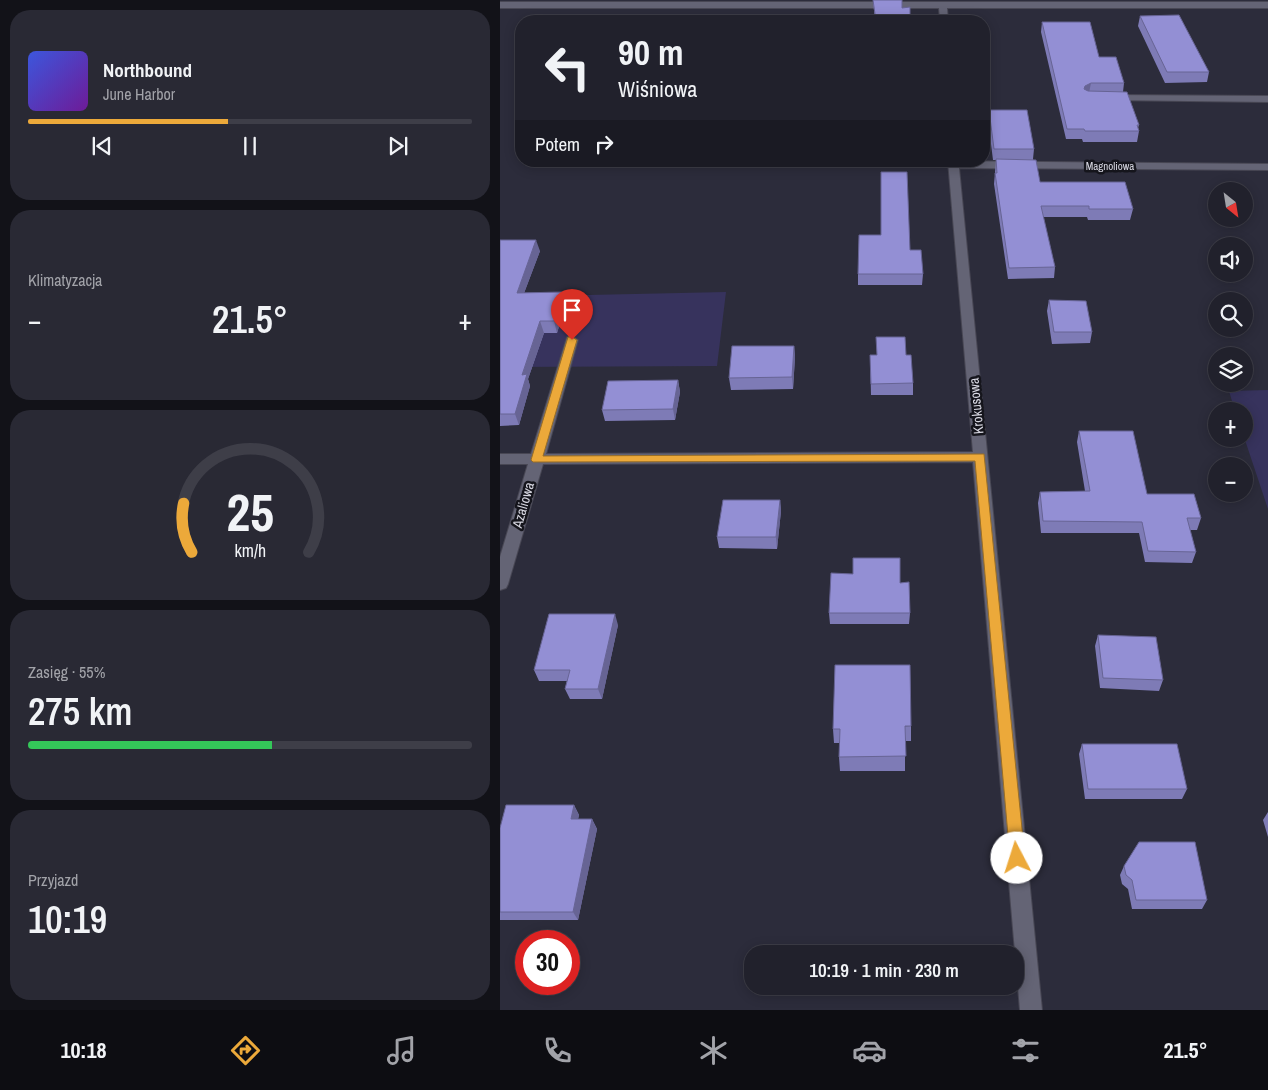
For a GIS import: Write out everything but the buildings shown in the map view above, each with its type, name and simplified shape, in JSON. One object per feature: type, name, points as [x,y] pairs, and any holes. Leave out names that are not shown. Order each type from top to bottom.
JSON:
[{"type":"street","points":[[500,5],[1268,5]]},
{"type":"street","points":[[943,6],[944,15]]},
{"type":"street","points":[[1099,98],[1268,99]]},
{"type":"street","name":"Magnoliowa","points":[[990,163],[1268,166]]},
{"type":"street","name":"Krokusowa","points":[[953,167],[1031,1010]]},
{"type":"street","name":"Azaliowa","points":[[500,584],[572,340]]},
{"type":"street","points":[[500,458],[536,460],[980,457]]},
{"type":"shaded area","points":[[726,292],[717,366],[500,367],[500,297]]},
{"type":"shaded area","points":[[1253,390],[1268,390],[1268,509],[1253,464],[1253,457],[1251,457],[1247,447],[1253,447],[1253,402],[1232,402],[1229,392],[1253,392]]},
{"type":"route","points":[[572,340],[536,460],[980,457],[1017,858]]}]
